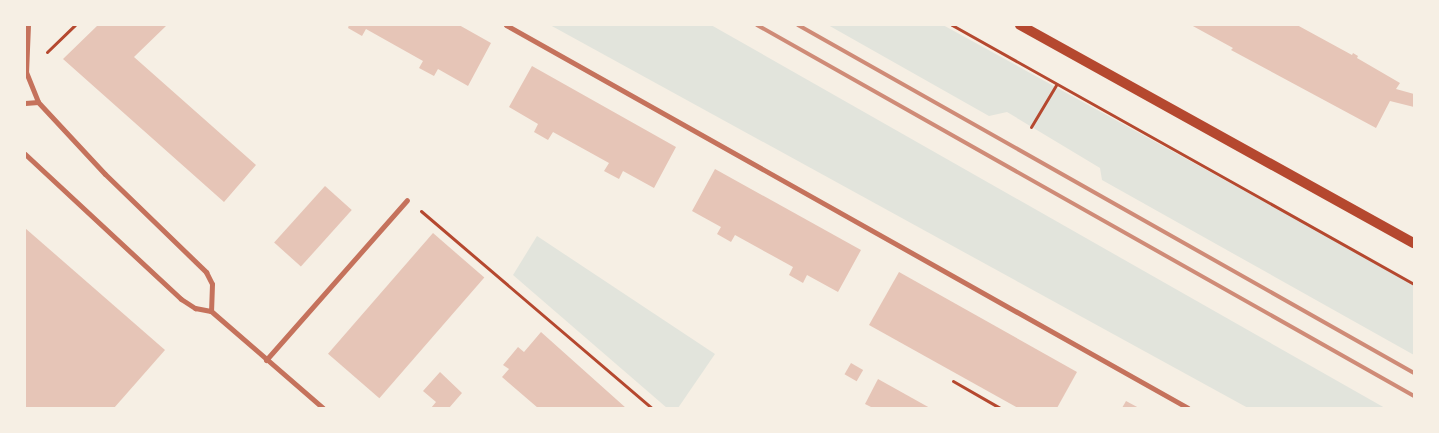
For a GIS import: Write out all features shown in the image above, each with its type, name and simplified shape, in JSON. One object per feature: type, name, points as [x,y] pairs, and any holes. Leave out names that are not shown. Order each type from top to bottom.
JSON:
[{"type":"main road","points":[[1020,25],[1414,243]]},
{"type":"street","points":[[28,25],[26,72],[38,102],[105,174],[206,272],[212,284],[211,311]]},
{"type":"street","points":[[506,25],[1188,408]]},
{"type":"street","points":[[25,103],[38,102]]},
{"type":"street","points":[[25,154],[181,299],[195,308],[211,311],[323,408]]},
{"type":"street","points":[[266,360],[407,200]]},
{"type":"path","points":[[26,72],[75,25]]},
{"type":"path","points":[[952,25],[1414,284]]},
{"type":"path","points":[[1031,127],[1056,85]]},
{"type":"path","points":[[407,200],[652,408]]},
{"type":"path","points":[[953,381],[1000,408]]},
{"type":"shaded area","points":[[550,25],[711,25],[1385,408],[1248,408]]},
{"type":"shaded area","points":[[828,25],[943,25],[1414,284],[1414,355],[1102,180],[1100,168],[1007,112],[989,116]]},
{"type":"shaded area","points":[[537,236],[715,354],[678,408],[667,408],[513,275]]},
{"type":"building","points":[[98,25],[167,25],[134,57],[256,165],[224,202],[63,59]]},
{"type":"building","points":[[349,25],[459,25],[491,43],[468,86],[438,69],[434,76],[419,68],[423,61],[366,29],[362,36],[348,28]]},
{"type":"building","points":[[1191,25],[1297,25],[1352,55],[1353,53],[1358,56],[1357,58],[1400,83],[1396,89],[1414,94],[1414,107],[1390,101],[1376,128],[1231,50],[1233,48]]},
{"type":"building","points":[[532,66],[676,147],[654,188],[623,171],[619,179],[604,171],[609,163],[553,132],[548,140],[534,132],[538,124],[509,107]]},
{"type":"building","points":[[715,169],[861,250],[838,292],[807,275],[803,283],[789,275],[793,267],[735,235],[731,242],[717,234],[721,227],[692,211]]},
{"type":"building","points":[[325,186],[352,210],[301,267],[274,242]]},
{"type":"building","points":[[25,228],[165,350],[114,408],[25,408]]},
{"type":"building","points":[[433,233],[484,278],[379,398],[328,354]]},
{"type":"building","points":[[899,272],[1077,372],[1057,408],[1018,408],[869,325]]},
{"type":"building","points":[[541,332],[626,408],[538,408],[502,377],[509,369],[503,365],[518,347],[524,352]]},
{"type":"building","points":[[851,363],[863,370],[857,381],[844,374]]},
{"type":"building","points":[[440,372],[462,393],[449,408],[431,408],[436,402],[423,391]]},
{"type":"building","points":[[878,379],[930,408],[873,408],[865,404]]},
{"type":"building","points":[[1126,401],[1139,408],[1122,408]]},
{"type":"railway","points":[[757,25],[1414,396]]},
{"type":"railway","points":[[798,25],[1414,373]]}]
